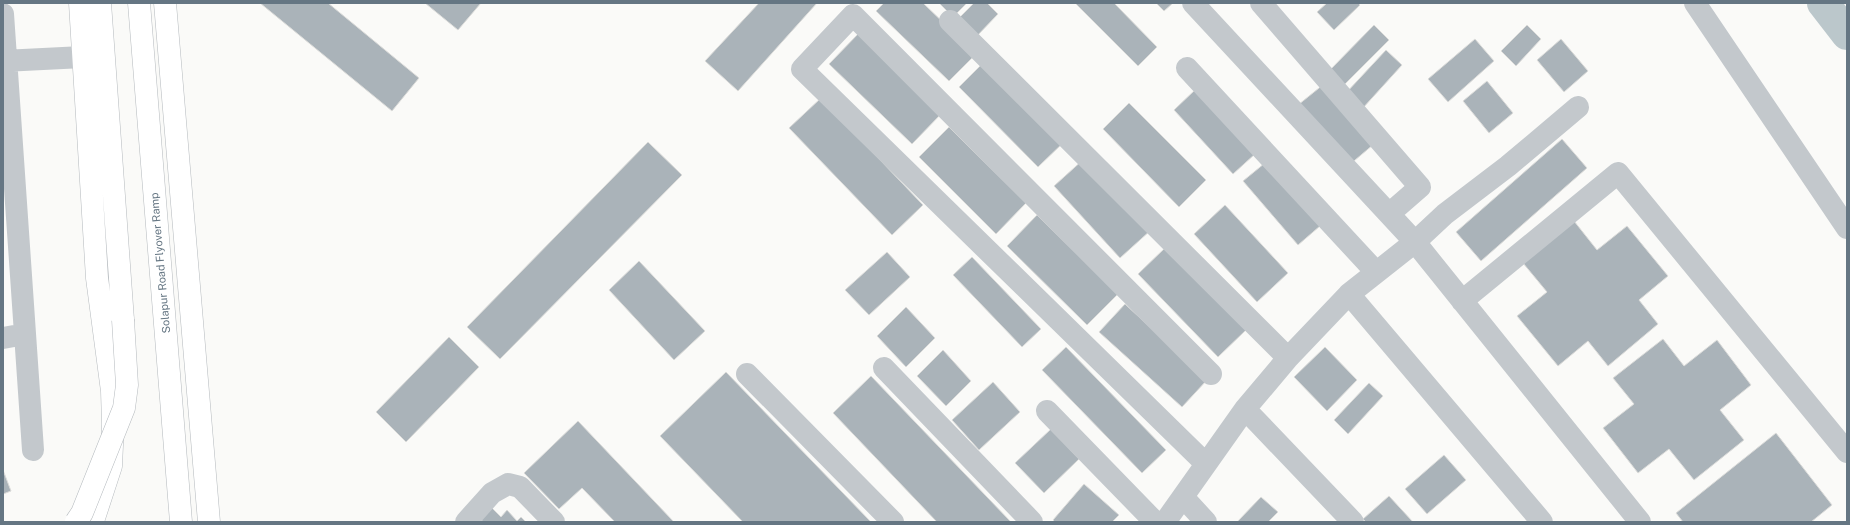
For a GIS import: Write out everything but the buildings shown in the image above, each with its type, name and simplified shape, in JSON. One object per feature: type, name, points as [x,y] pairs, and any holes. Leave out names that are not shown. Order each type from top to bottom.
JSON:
[{"type":"highway","points":[[80,3],[97,278],[108,346],[113,424],[111,466],[94,518],[90,522]]},
{"type":"highway","points":[[76,522],[82,513],[124,408],[127,385],[100,3]]},
{"type":"highway","name":"Solapur Road Flyover Ramp","points":[[139,3],[182,522]]},
{"type":"highway","points":[[165,3],[209,522]]},
{"type":"street","points":[[1193,3],[1415,242],[1640,522]]},
{"type":"street","points":[[1261,3],[1420,187],[1389,214]]},
{"type":"street","points":[[1695,3],[1847,228]]},
{"type":"street","points":[[3,14],[5,61],[33,450]]},
{"type":"street","points":[[1206,464],[802,69],[853,15],[1211,374]]},
{"type":"street","points":[[950,21],[1288,358]]},
{"type":"street","points":[[5,61],[83,57]]},
{"type":"street","points":[[1187,68],[1376,272]]},
{"type":"street","points":[[1165,522],[1245,409],[1288,358],[1349,294],[1415,242],[1445,214],[1508,166],[1578,108]]},
{"type":"street","points":[[1462,301],[1618,173],[1847,452]]},
{"type":"street","points":[[1349,294],[1542,522]]},
{"type":"street","points":[[3,338],[25,334]]},
{"type":"street","points":[[884,368],[1032,522]]},
{"type":"street","points":[[747,374],[893,522]]},
{"type":"street","points":[[1245,409],[1353,522]]},
{"type":"street","points":[[1047,411],[1155,522]]},
{"type":"street","points":[[466,522],[492,493],[508,484],[520,487],[554,522]]},
{"type":"street","points":[[1183,497],[1206,522]]},
{"type":"waterway","points":[[1823,3],[1847,34]]}]
